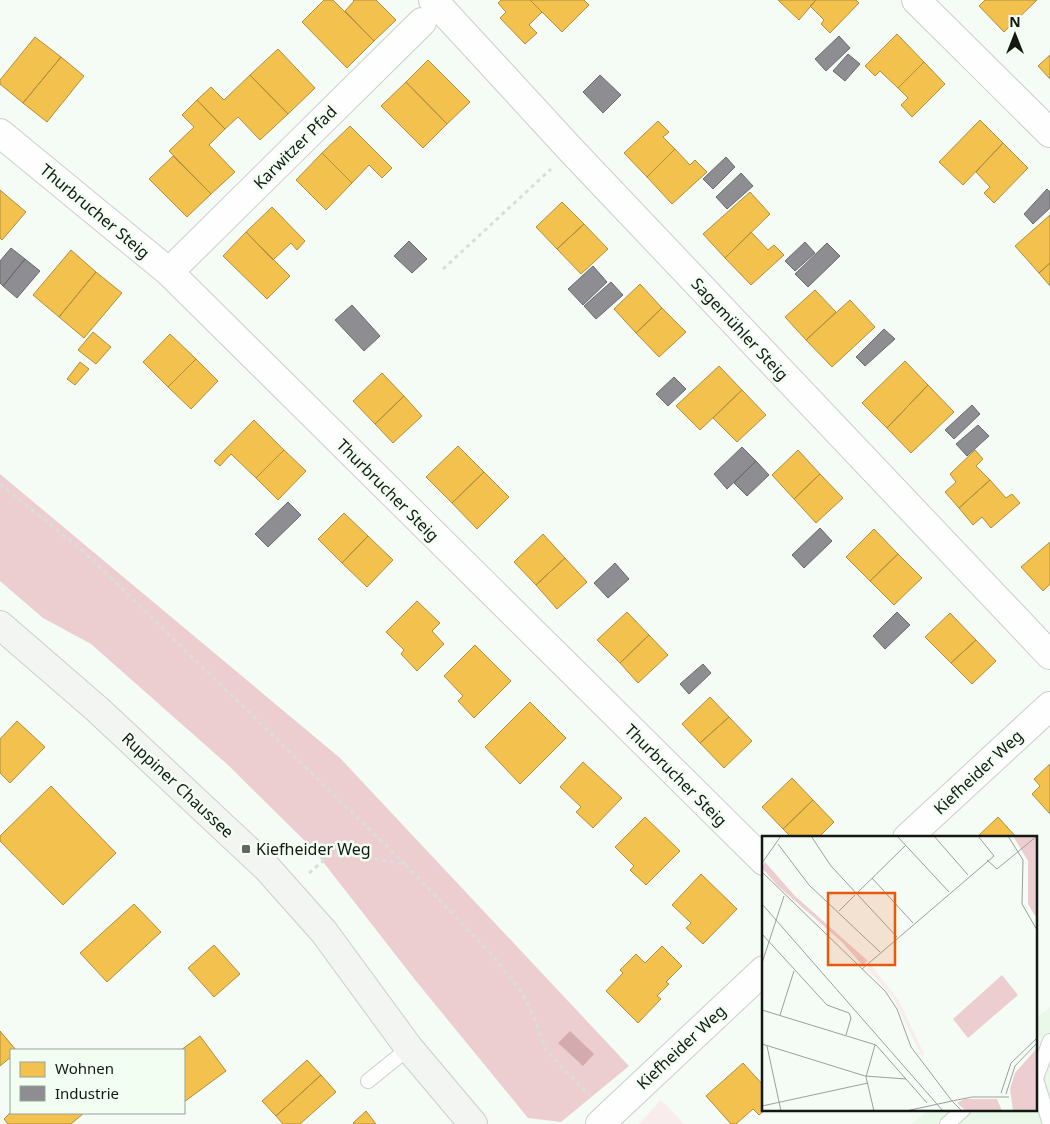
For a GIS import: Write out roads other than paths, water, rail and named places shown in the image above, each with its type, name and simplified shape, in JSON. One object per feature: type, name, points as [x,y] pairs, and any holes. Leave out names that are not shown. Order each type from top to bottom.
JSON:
[{"type":"main road","name":"Ruppiner Chaussee","points":[[0,625],[97,709],[267,868],[324,932],[409,1048],[473,1124]]},
{"type":"street","points":[[916,0],[1050,133]]},
{"type":"street","name":"Sagemühler Steig","points":[[433,7],[572,150],[1050,655]]},
{"type":"street","name":"Karwitzer Pfad","points":[[169,272],[433,7]]},
{"type":"street","name":"Thurbrucher Steig","points":[[0,133],[169,272],[762,859]]},
{"type":"street","name":"Kiefheider Weg","points":[[909,836],[1050,706]]},
{"type":"street","name":"Kiefheider Weg","points":[[605,1119],[762,972]]},
{"type":"lane","points":[[1038,1073],[1050,1041]]},
{"type":"lane","points":[[368,1081],[409,1048]]},
{"type":"lane","points":[[1038,1085],[1050,1124]]},
{"type":"lane","points":[[947,1124],[961,1112]]},
{"type":"place","name":"Kiefheider Weg","points":[[246,849]]}]
